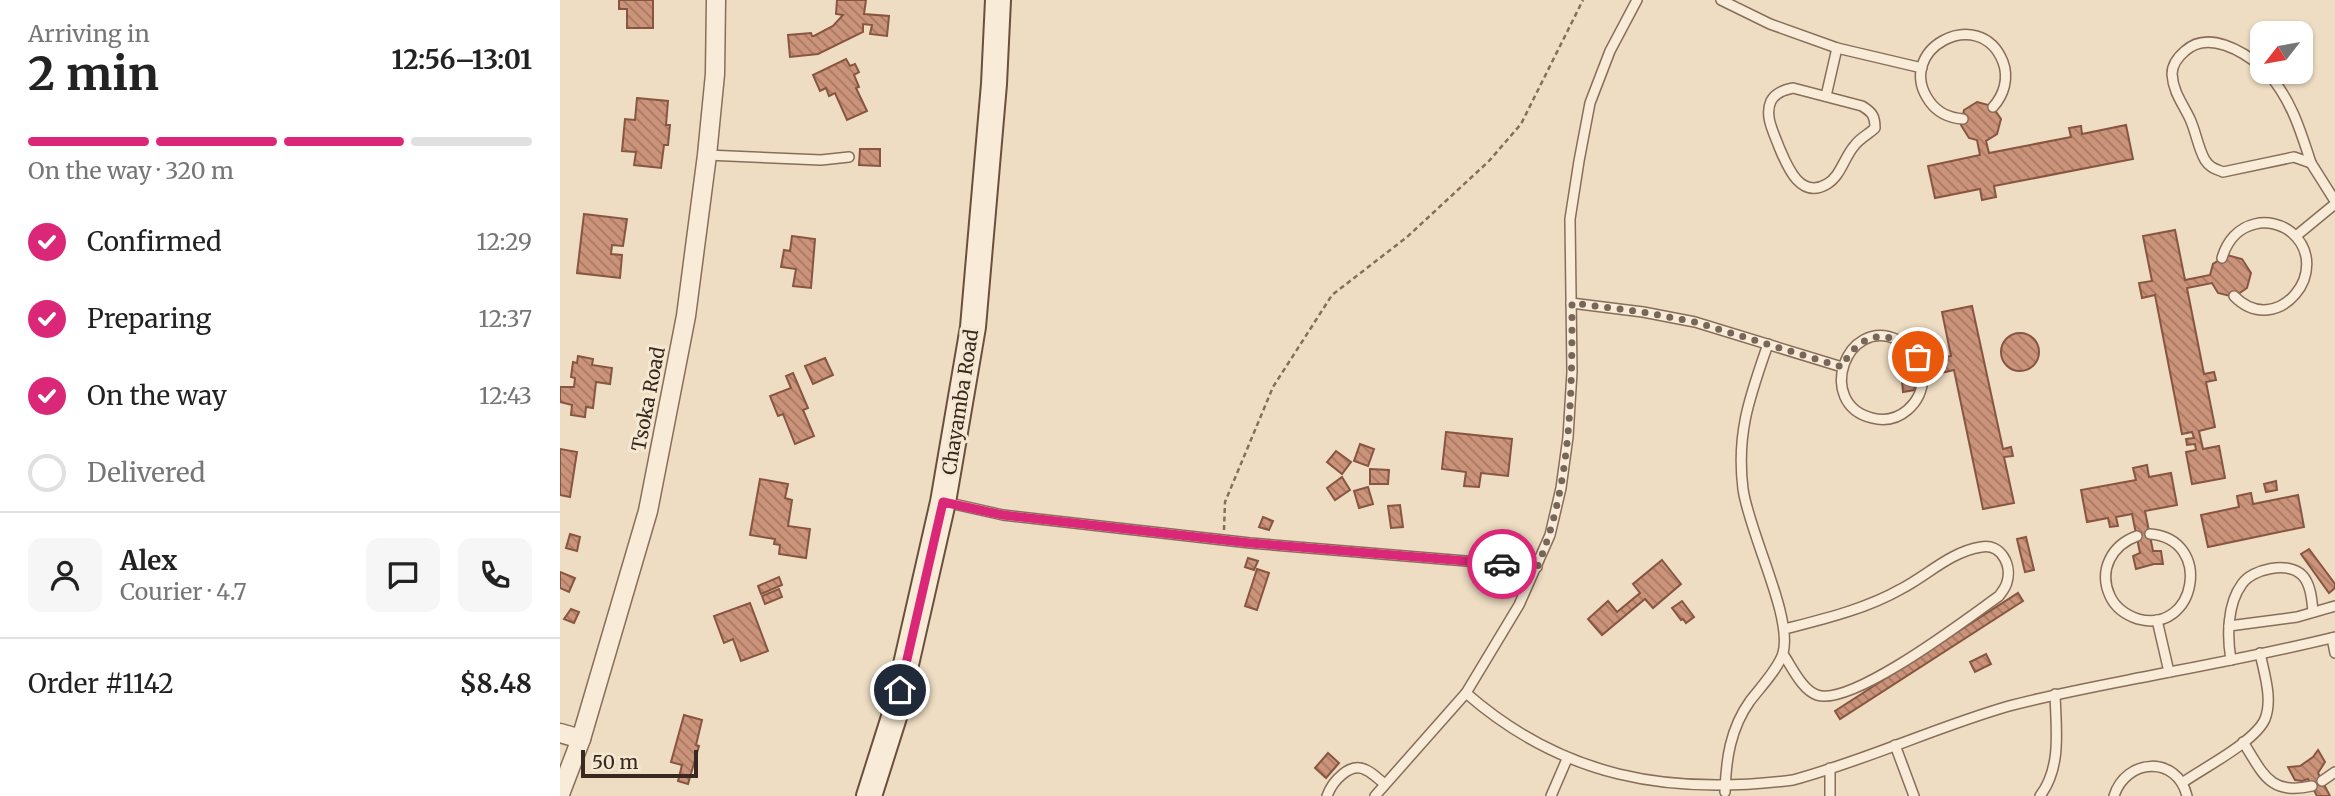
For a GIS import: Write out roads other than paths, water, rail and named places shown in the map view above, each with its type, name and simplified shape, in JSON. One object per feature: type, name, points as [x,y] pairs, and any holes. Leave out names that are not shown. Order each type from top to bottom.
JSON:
[{"type":"main road","name":"Chayamba Road","points":[[869,796],[894,717],[943,502],[973,327],[994,84],[998,0]]},
{"type":"street","name":"Tsoka Road","points":[[560,793],[581,738],[648,510],[685,316],[707,155],[715,74],[716,0]]},
{"type":"street","points":[[560,733],[581,738]]},
{"type":"lane","points":[[1374,796],[1466,693],[1519,605],[1550,536],[1561,488],[1569,424],[1572,303],[1570,219],[1590,103],[1610,51],[1637,0]]},
{"type":"lane","points":[[1721,0],[1770,24],[1837,48],[1922,68]]},
{"type":"lane","points":[[1963,119],[1945,115],[1934,107],[1921,82],[1927,55],[1936,44],[1948,37],[1961,34],[1975,36],[1988,42],[1998,52],[2004,64],[2006,78],[2003,92],[1993,107]]},
{"type":"lane","points":[[2250,57],[2220,44],[2204,42],[2189,47],[2178,57],[2172,72],[2175,92],[2190,119],[2205,160],[2213,169],[2223,172],[2294,157],[2311,163]]},
{"type":"lane","points":[[1826,96],[1837,48]]},
{"type":"lane","points":[[2276,84],[2287,98],[2297,119],[2311,163],[2335,202],[2296,236]]},
{"type":"lane","points":[[1793,88],[1826,96],[1862,106],[1872,112],[1875,128],[1855,145],[1837,174],[1827,184],[1815,188],[1804,186],[1788,170],[1770,125],[1768,112],[1772,100],[1781,91],[1793,88]]},
{"type":"lane","points":[[707,155],[821,160],[849,157]]},
{"type":"lane","points":[[2222,258],[2229,241],[2236,233],[2256,223],[2277,225],[2296,236],[2302,245],[2308,266],[2307,277],[2297,296],[2288,303],[2268,309],[2247,306],[2234,296]]},
{"type":"lane","points":[[1572,303],[1695,322],[1842,367]]},
{"type":"lane","points":[[1920,363],[1908,345],[1893,338],[1877,337],[1861,342],[1849,352],[1842,367],[1841,383],[1846,399],[1857,411],[1872,418],[1888,419],[1903,414],[1915,404],[1923,389],[1923,377]]},
{"type":"lane","points":[[1725,792],[1727,754],[1738,723],[1783,654],[1785,629],[1753,533],[1743,490],[1741,443],[1746,409],[1768,344]]},
{"type":"lane","points":[[943,502],[1003,515],[1224,540],[1537,568]]},
{"type":"lane","points":[[2137,536],[2116,548],[2109,559],[2105,572],[2106,586],[2119,609],[2131,617],[2157,620],[2170,615],[2188,595],[2191,569],[2186,556],[2177,545],[2166,538],[2150,534]]},
{"type":"lane","points":[[1783,654],[1803,684],[1816,695],[1846,693],[1901,663],[1999,596],[2007,584],[2009,571],[2004,555],[1995,548],[1983,546],[1948,559],[1892,593],[1831,618],[1785,629]]},
{"type":"lane","points":[[2231,660],[2229,626],[2236,596],[2250,576],[2262,571],[2292,570],[2302,575],[2311,595],[2314,612]]},
{"type":"lane","points":[[2229,626],[2297,617],[2335,606]]},
{"type":"lane","points":[[2157,620],[2169,672]]},
{"type":"lane","points":[[1466,693],[1514,731],[1595,773],[1627,784],[1684,792],[1725,792],[1769,785],[1830,768],[1963,721],[2055,694],[2333,638],[2335,653]]},
{"type":"lane","points":[[2182,782],[2243,742],[2258,730],[2265,719],[2267,689],[2260,653]]},
{"type":"lane","points":[[2040,796],[2053,773],[2056,756],[2055,694]]},
{"type":"lane","points":[[2243,742],[2265,777],[2275,787],[2292,792],[2312,786]]},
{"type":"lane","points":[[1895,745],[1914,796]]},
{"type":"lane","points":[[1550,796],[1567,760]]},
{"type":"lane","points":[[1327,796],[1344,773],[1354,767],[1364,768],[1385,784]]},
{"type":"lane","points":[[2114,796],[2122,779],[2138,768],[2158,767],[2167,770],[2182,782],[2187,796]]},
{"type":"lane","points":[[1830,768],[1830,796]]},
{"type":"lane","points":[[2322,781],[2335,772]]}]
